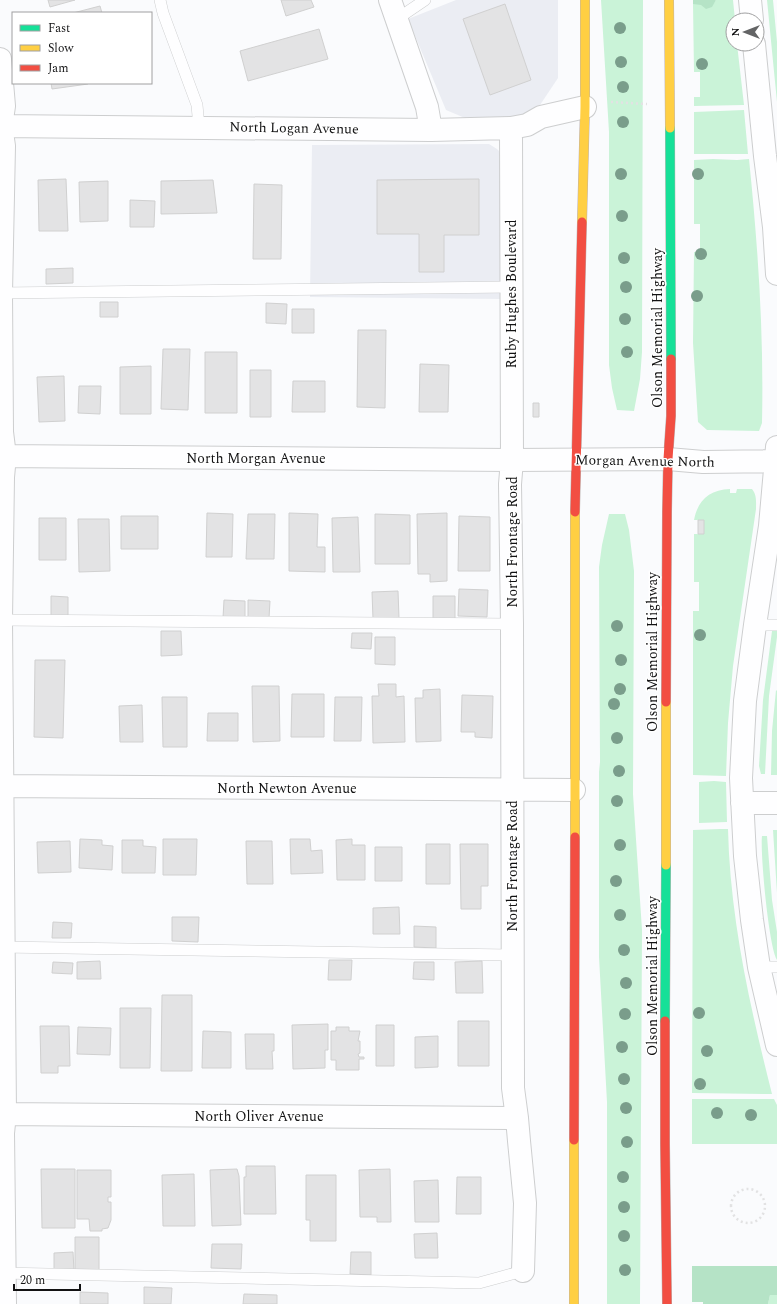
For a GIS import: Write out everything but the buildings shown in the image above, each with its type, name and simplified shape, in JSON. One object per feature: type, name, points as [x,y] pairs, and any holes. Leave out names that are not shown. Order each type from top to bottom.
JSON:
[{"type":"main road","points":[[574,1304],[575,497],[585,107],[585,0]]},
{"type":"main road","name":"Olson Memorial Highway","points":[[667,1304],[665,1144],[668,459],[671,416],[669,0]]},
{"type":"street","points":[[750,0],[751,12]]},
{"type":"street","points":[[393,10],[428,107],[431,130]]},
{"type":"street","points":[[755,52],[769,128],[777,274]]},
{"type":"street","points":[[0,59],[4,106],[1,126],[4,146],[0,293],[3,478],[1,786],[3,1273],[5,1304]]},
{"type":"street","name":"North Logan Avenue","points":[[1,126],[431,130],[511,128],[527,125],[541,117],[585,107]]},
{"type":"street","name":"Ruby Hughes Boulevard","points":[[511,128],[512,460]]},
{"type":"street","name":"North Morgan Avenue","points":[[2,456],[512,460]]},
{"type":"street","points":[[777,456],[770,526],[745,701],[741,778],[746,870],[752,920],[768,967],[777,1045]]},
{"type":"street","name":"Morgan Avenue North","points":[[512,460],[668,459],[703,462],[777,456]]},
{"type":"street","name":"North Frontage Road","points":[[512,460],[510,484],[512,624],[513,1088],[518,1118],[525,1202],[523,1270]]},
{"type":"street","name":"North Newton Avenue","points":[[1,786],[574,790]]},
{"type":"street","points":[[742,803],[777,803]]},
{"type":"street","name":"North Oliver Avenue","points":[[3,1114],[518,1118]]},
{"type":"lane","points":[[160,0],[163,13],[197,105],[199,127]]},
{"type":"lane","points":[[393,10],[425,0]]},
{"type":"lane","points":[[0,293],[512,287]]},
{"type":"lane","points":[[1,620],[512,624]]},
{"type":"lane","points":[[755,625],[777,625]]},
{"type":"lane","points":[[2,947],[512,955]]},
{"type":"lane","points":[[3,1273],[479,1282],[523,1270]]},
{"type":"path","points":[[611,102],[647,104]]},
{"type":"path","points":[[750,1190],[755,1191],[763,1199],[765,1204],[762,1215],[754,1222],[744,1223],[732,1212],[732,1201],[739,1192],[750,1190]]},
{"type":"shaded area","points":[[456,0],[558,0],[558,78],[538,108],[524,114],[505,118],[465,118],[446,110],[408,19]]},
{"type":"shaded area","points":[[489,144],[501,153],[501,299],[310,297],[312,145]]},
{"type":"green space","points":[[601,0],[643,0],[642,352],[640,379],[634,411],[617,410],[609,365],[609,132]]},
{"type":"green space","points":[[693,0],[716,0],[712,7],[706,9],[701,5],[693,4]]},
{"type":"green space","points":[[716,0],[733,0],[734,12],[725,12],[725,52],[738,52],[744,105],[694,106],[694,97],[700,97],[700,72],[694,72],[693,4],[713,4]]},
{"type":"green space","points":[[767,0],[773,0],[777,42],[777,102]]},
{"type":"green space","points":[[744,110],[748,154],[694,154],[694,112]]},
{"type":"green space","points":[[749,159],[758,258],[761,324],[762,423],[759,431],[707,430],[698,422],[693,343],[694,252],[700,252],[700,224],[694,224],[694,160]]},
{"type":"green space","points":[[730,489],[730,493],[736,493],[737,489],[752,489],[755,496],[756,509],[733,666],[728,723],[726,776],[693,775],[693,611],[699,611],[699,582],[694,582],[694,534],[704,534],[704,520],[694,520],[698,507],[706,497],[716,491]]},
{"type":"green space","points":[[609,514],[625,514],[629,530],[634,571],[633,794],[642,930],[640,1304],[607,1304],[607,1102],[599,957],[599,567]]},
{"type":"green space","points":[[772,631],[777,631],[777,637],[769,696],[765,774],[761,774],[759,766],[763,700]]},
{"type":"green space","points":[[776,690],[777,775],[771,775],[772,731]]},
{"type":"green space","points":[[699,782],[726,782],[727,822],[699,823]]},
{"type":"green space","points":[[728,829],[733,896],[742,962],[772,1094],[692,1093],[693,830]]},
{"type":"green space","points":[[773,830],[777,830],[777,893]]},
{"type":"green space","points":[[762,836],[767,836],[772,900],[777,932],[777,960],[768,920],[762,861]]},
{"type":"green space","points":[[692,1099],[774,1099],[777,1105],[777,1144],[692,1144]]},
{"type":"green space","points":[[692,1266],[777,1266],[777,1295],[770,1295],[768,1304],[703,1304],[703,1302],[692,1302]]},
{"type":"green space","points":[[770,1295],[777,1295],[777,1304],[768,1304]]},
{"type":"traffic: fast","points":[[670,128],[671,359]]},
{"type":"traffic: fast","points":[[665,1021],[666,865]]},
{"type":"traffic: slow","points":[[582,222],[585,107],[585,0]]},
{"type":"traffic: slow","points":[[669,0],[670,128]]},
{"type":"traffic: slow","points":[[575,512],[575,837]]},
{"type":"traffic: slow","points":[[666,702],[666,865]]},
{"type":"traffic: slow","points":[[574,1140],[574,1304]]},
{"type":"traffic: jam","points":[[575,512],[582,222]]},
{"type":"traffic: jam","points":[[666,702],[667,512],[668,459],[671,416],[671,359]]},
{"type":"traffic: jam","points":[[574,1140],[575,837]]},
{"type":"traffic: jam","points":[[665,1021],[667,1304]]}]
